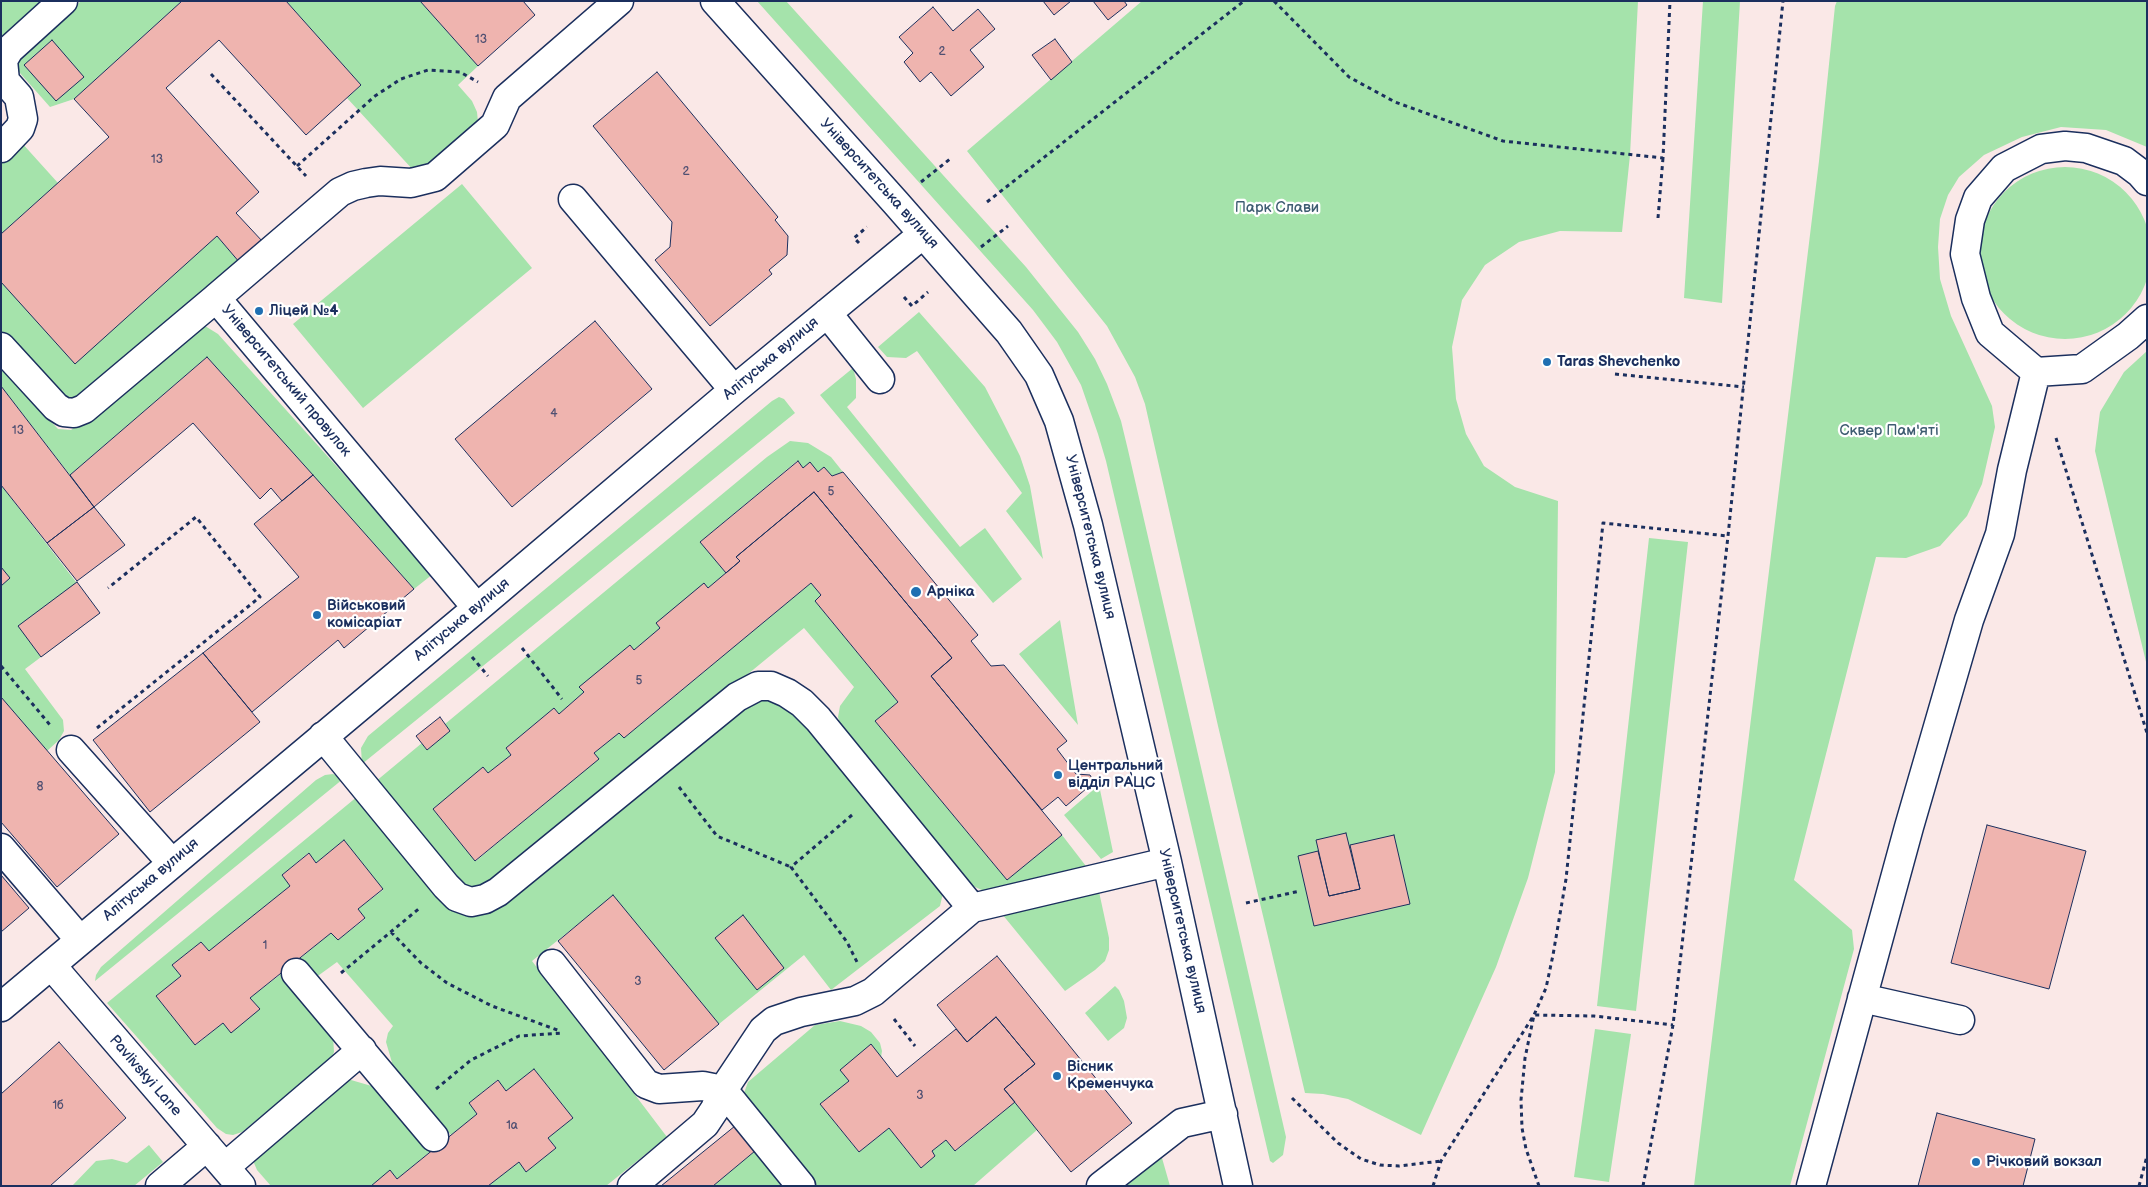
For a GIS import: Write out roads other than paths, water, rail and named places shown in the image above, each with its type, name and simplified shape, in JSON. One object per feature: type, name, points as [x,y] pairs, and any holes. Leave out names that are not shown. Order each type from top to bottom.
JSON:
[{"type":"street","points":[[1,148],[20,128],[23,119],[19,97],[5,81],[3,60],[9,50],[63,1]]},
{"type":"street","name":"Університетський провулок","points":[[477,608],[216,298],[330,199],[353,186],[380,181],[411,183],[434,177],[495,125],[507,98],[619,1]]},
{"type":"street","name":"Університетська вулиця","points":[[715,1],[1009,332],[1039,375],[1059,421],[1088,525],[1167,862],[1238,1186]]},
{"type":"street","points":[[2147,181],[2140,173],[2124,162],[2086,148],[2064,146],[2041,149],[2020,158],[2004,168],[1978,198],[1970,220],[1965,254],[1976,298],[1990,333],[2036,372],[2082,369],[2128,336],[2147,319]]},
{"type":"street","points":[[573,199],[734,390]]},
{"type":"street","name":"Алітуська вулиця","points":[[1,1007],[734,390],[923,234]]},
{"type":"street","points":[[1,348],[56,407],[64,412],[74,413],[84,409],[216,298]]},
{"type":"street","points":[[827,313],[880,379]]},
{"type":"street","points":[[1812,1186],[1862,998],[1969,620],[2000,534],[2012,470],[2036,372]]},
{"type":"street","points":[[323,736],[446,886],[457,897],[471,902],[498,892],[737,697],[758,686],[771,686],[787,693],[802,703],[818,720],[972,908]]},
{"type":"street","points":[[71,750],[172,863]]},
{"type":"street","points":[[1,848],[80,940]]},
{"type":"street","points":[[632,1186],[705,1124],[715,1109],[723,1090],[763,1030],[774,1021],[801,1012],[855,1001],[873,992],[972,908],[1167,862]]},
{"type":"street","points":[[552,964],[646,1084],[659,1089],[703,1086],[723,1090],[801,1186]]},
{"type":"street","name":"Pavlivskyi Lane","points":[[50,965],[233,1176]]},
{"type":"street","points":[[296,973],[434,1137]]},
{"type":"street","points":[[1862,998],[1960,1020]]},
{"type":"street","points":[[233,1176],[362,1050]]},
{"type":"street","points":[[1101,1186],[1182,1123],[1223,1114]]},
{"type":"street","points":[[160,1186],[207,1146]]},
{"type":"place","name":"Ліцей №4","points":[[259,311]]},
{"type":"place","name":"Taras Shevchenko","points":[[1547,362]]},
{"type":"place","name":"Арніка","points":[[916,592]]},
{"type":"place","name":"Військовий комісаріат","points":[[317,615]]},
{"type":"place","name":"Центральний відділ РАЦС","points":[[1058,775]]},
{"type":"place","name":"Вісник Кременчука","points":[[1057,1076]]},
{"type":"place","name":"Річковий вокзал","points":[[1976,1162]]},
{"type":"park label","name":"Парк Слави","points":[[1277,208]]},
{"type":"park label","name":"Сквер Пам'яті","points":[[1889,431]]}]
